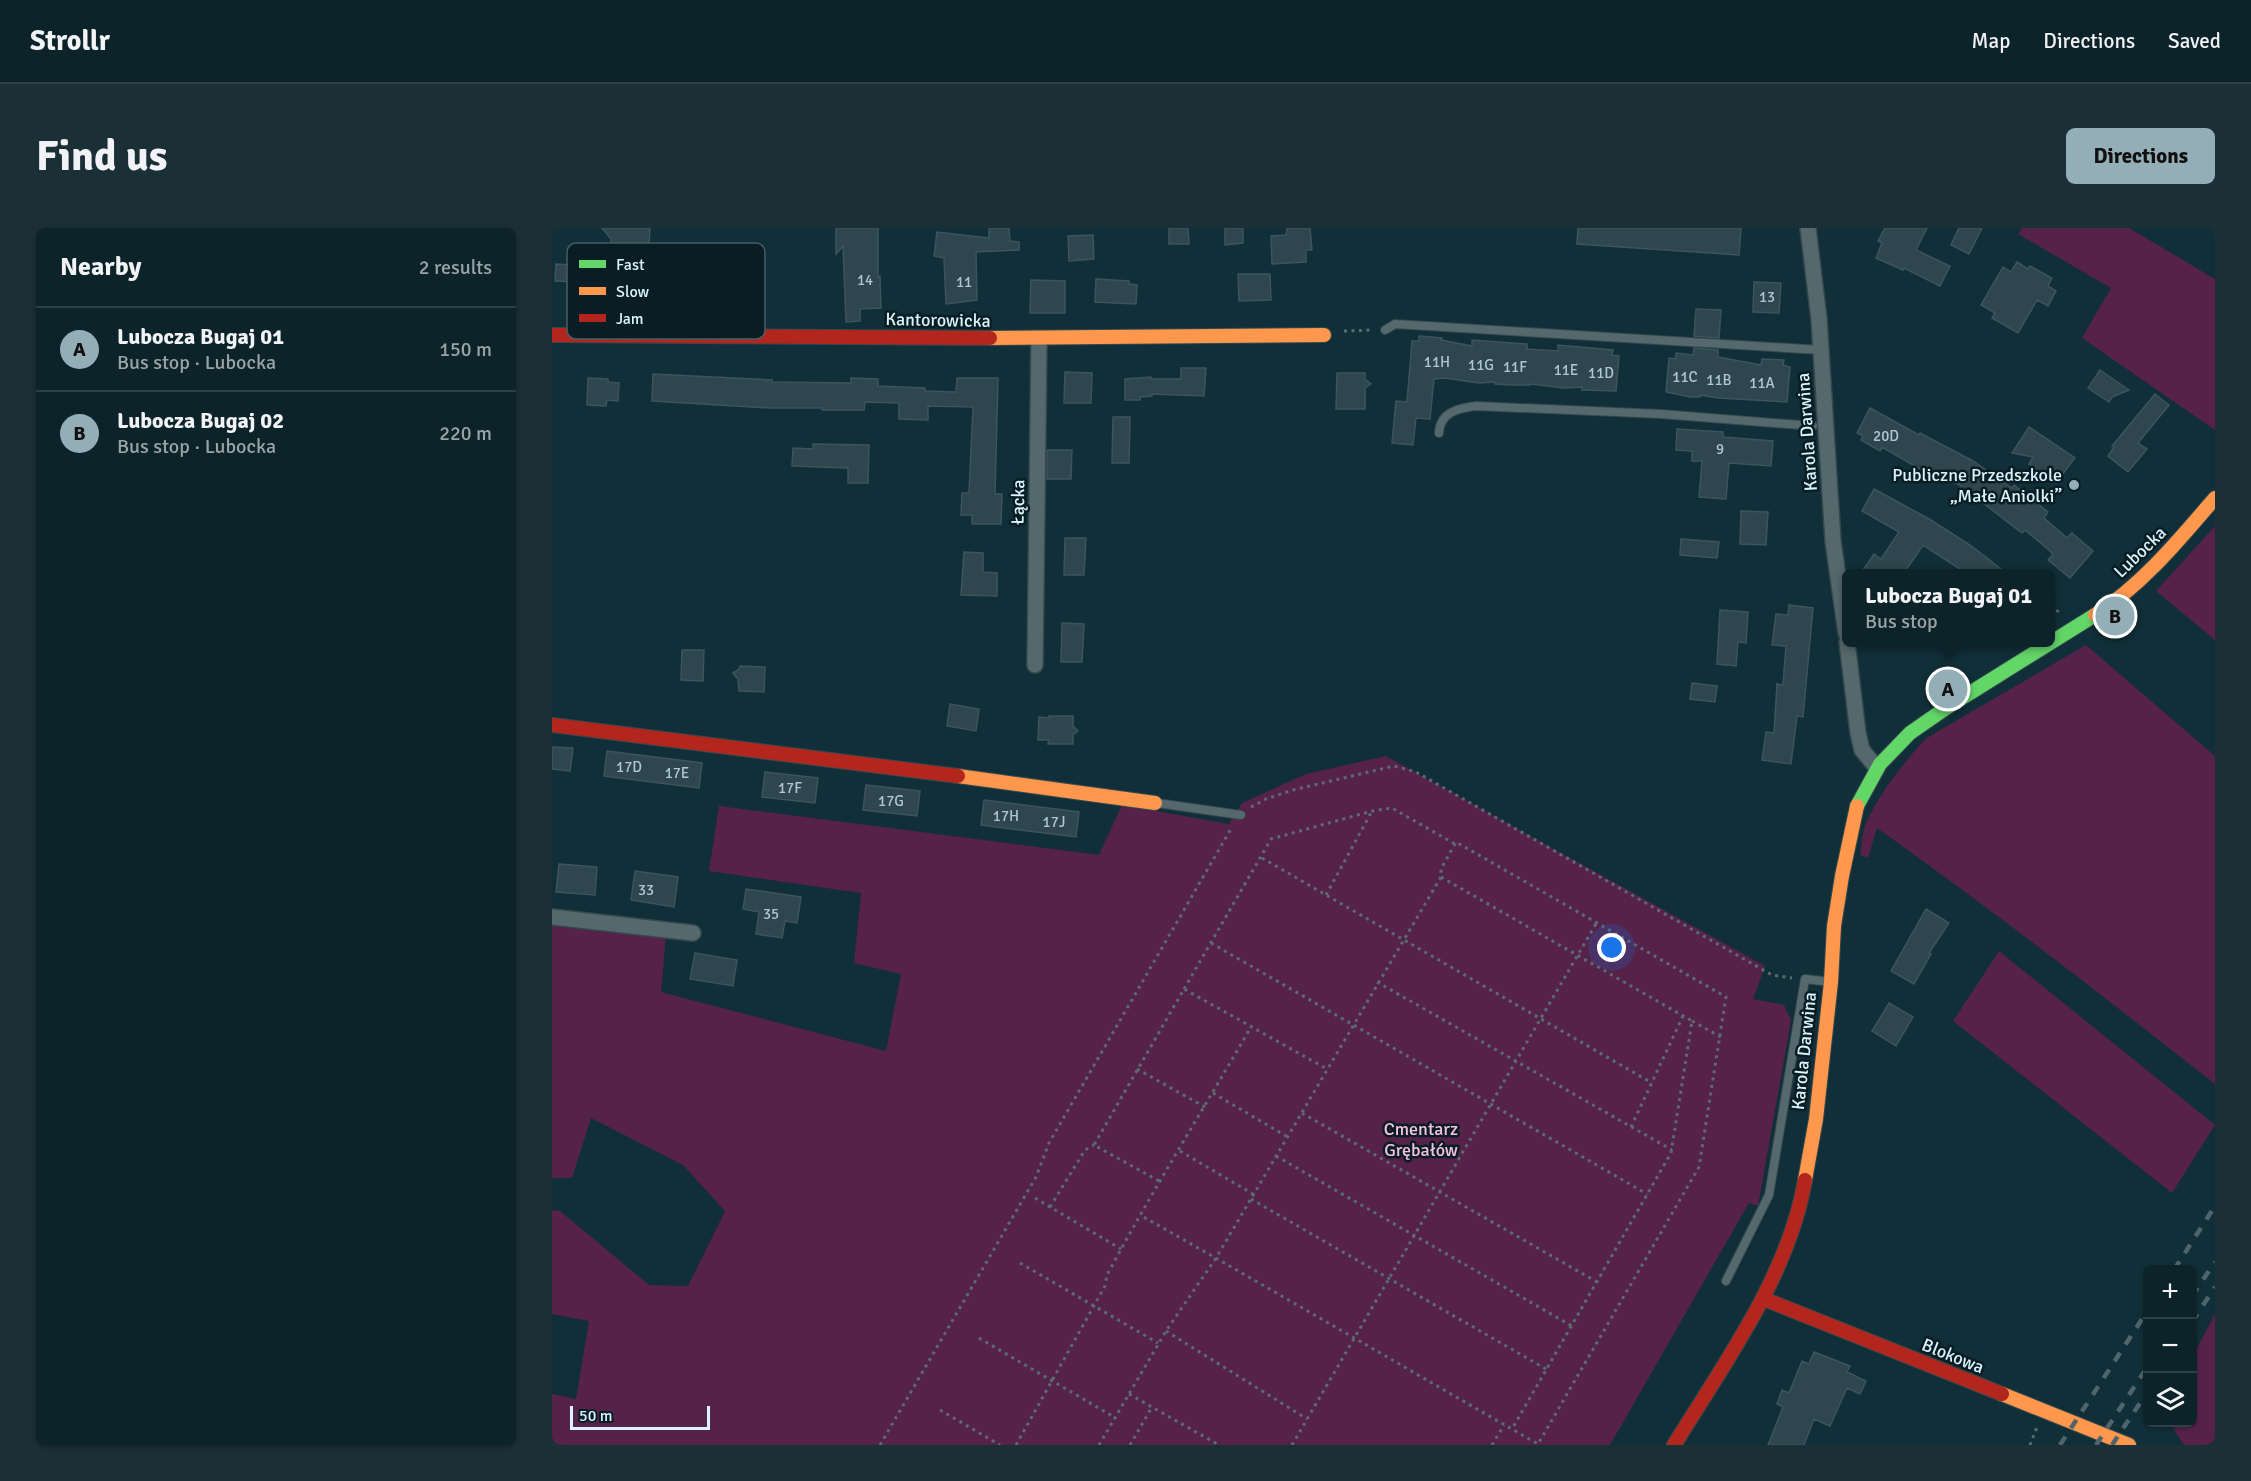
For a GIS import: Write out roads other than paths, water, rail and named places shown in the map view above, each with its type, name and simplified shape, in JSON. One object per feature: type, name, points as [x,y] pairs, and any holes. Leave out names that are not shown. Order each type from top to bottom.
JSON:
[{"type":"street","name":"Karola Darwina","points":[[1808,228],[1821,350],[1833,540],[1842,604]]},
{"type":"street","name":"Kantorowicka","points":[[552,335],[567,335]]},
{"type":"street","name":"Kantorowicka","points":[[765,336],[1039,339],[1324,335]]},
{"type":"street","name":"Łącka","points":[[1035,665],[1039,339]]},
{"type":"street","name":"Lubocka","points":[[2055,640],[2106,608],[2143,576],[2175,545],[2215,498]]},
{"type":"street","points":[[1848,647],[1862,750],[1877,768]]},
{"type":"street","name":"Lubocka","points":[[1877,768],[1893,748],[1946,708],[2044,647]]},
{"type":"street","points":[[552,725],[1155,802]]},
{"type":"street","name":"Karola Darwina","points":[[1674,1445],[1764,1299],[1801,1205],[1816,1119],[1831,982],[1834,926],[1848,842],[1856,809],[1877,768]]},
{"type":"street","points":[[552,917],[693,933]]},
{"type":"street","name":"Blokowa","points":[[1764,1299],[2129,1445]]},
{"type":"lane","points":[[1382,329],[1395,324],[1821,350]]},
{"type":"lane","points":[[1438,433],[1438,429],[1448,414],[1458,408],[1476,406],[1673,414],[1813,426]]},
{"type":"lane","points":[[1155,802],[1241,815]]},
{"type":"lane","points":[[1726,1281],[1769,1195],[1805,979],[1831,982]]},
{"type":"railway","points":[[2177,1265],[2215,1206]]},
{"type":"railway","points":[[2197,1289],[2215,1262]]},
{"type":"railway","points":[[2194,1319],[2215,1287]]},
{"type":"railway","points":[[2060,1445],[2143,1318]]},
{"type":"railway","points":[[2096,1445],[2143,1373]]},
{"type":"railway","points":[[2112,1445],[2143,1398]]},
{"type":"place","name":"Publiczne Przedszkole „Małe Aniolki”","points":[[2074,485]]},
{"type":"place","name":"Lubocza Bugaj 02","points":[[2115,616]]},
{"type":"place","name":"Lubocza Bugaj 01","points":[[1948,689]]},
{"type":"park label","name":"Cmentarz Grębałów","points":[[1421,1139]]}]
